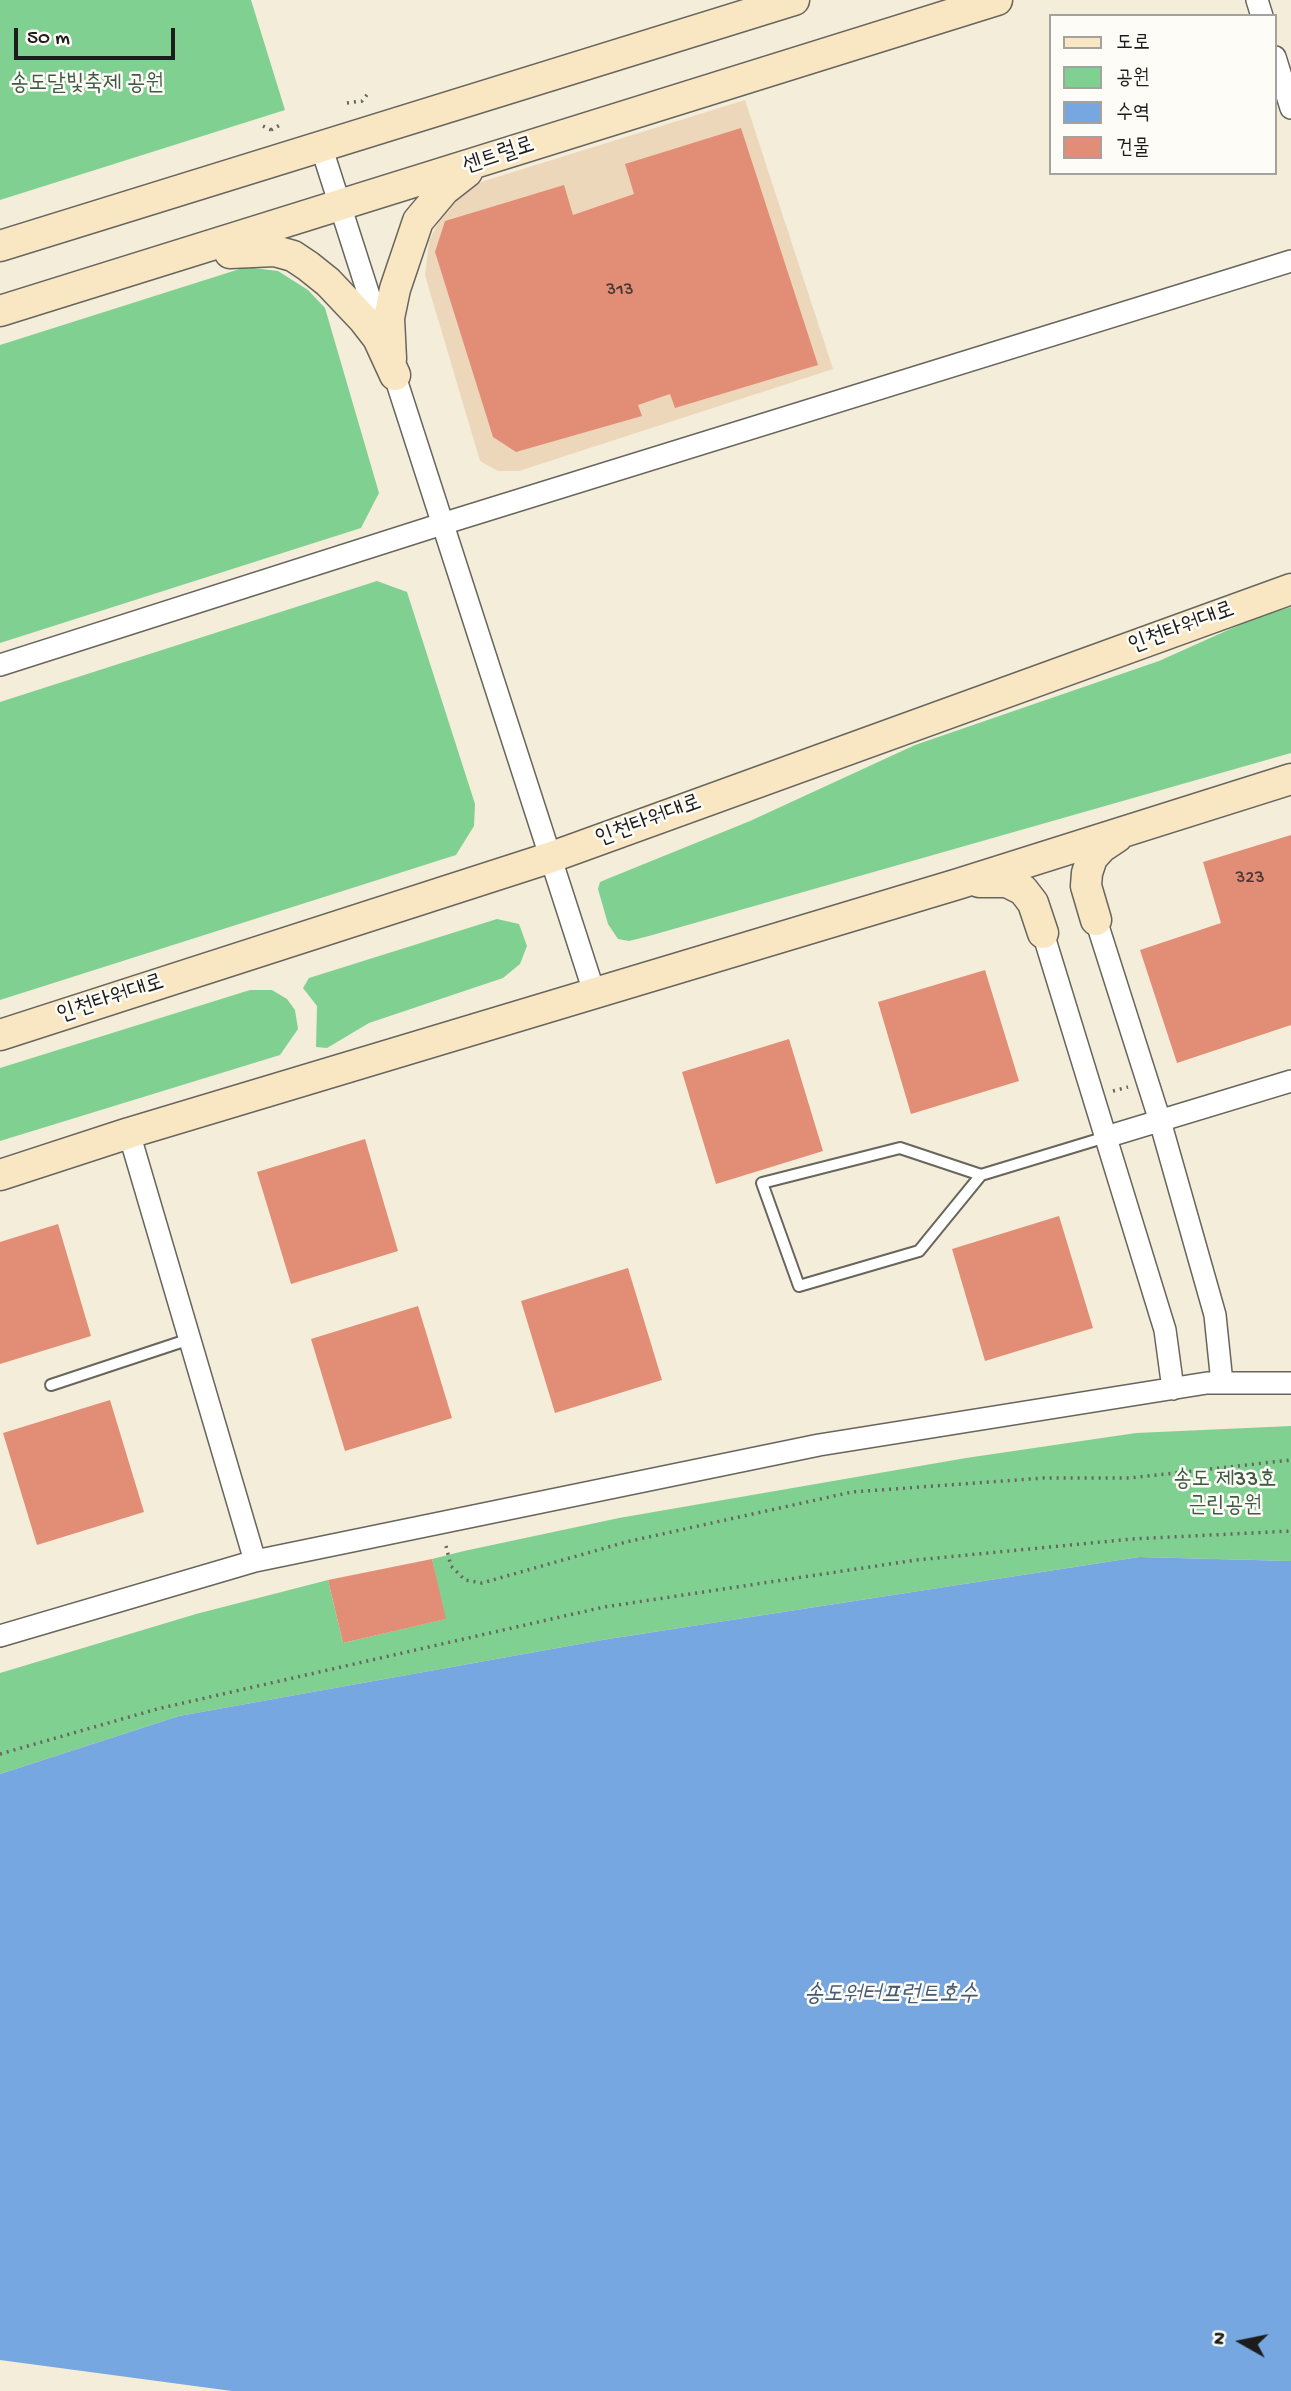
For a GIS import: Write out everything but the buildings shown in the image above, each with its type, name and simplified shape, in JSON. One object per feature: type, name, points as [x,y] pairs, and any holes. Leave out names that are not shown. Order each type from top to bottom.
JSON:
[{"type":"main road","points":[[0,246],[794,0]]},
{"type":"main road","name":"센트럴로","points":[[0,311],[341,207],[996,0]]},
{"type":"main road","points":[[393,369],[389,318],[418,221],[444,190],[464,174],[490,160]]},
{"type":"main road","points":[[158,263],[261,249],[293,256],[328,282],[364,320],[378,338],[393,369]]},
{"type":"main road","name":"인천타워대로","points":[[0,1035],[549,859],[1291,589]]},
{"type":"main road","points":[[0,1175],[129,1133],[958,884],[1291,779]]},
{"type":"main road","points":[[1096,920],[1086,886],[1091,858],[1102,847],[1128,830]]},
{"type":"main road","points":[[958,884],[992,880],[1007,882],[1023,890],[1033,903],[1043,933]]},
{"type":"street","points":[[1277,63],[1291,108]]},
{"type":"street","points":[[321,146],[595,995]]},
{"type":"street","points":[[0,665],[442,524],[1291,261]]},
{"type":"street","points":[[1096,920],[1160,1121],[1215,1315],[1222,1383]]},
{"type":"street","points":[[1043,933],[1165,1330],[1173,1389]]},
{"type":"street","points":[[1106,1138],[1291,1081]]},
{"type":"street","points":[[129,1133],[255,1560]]},
{"type":"street","points":[[0,1636],[255,1560],[819,1444],[1173,1389],[1222,1383],[1291,1383]]},
{"type":"lane","points":[[981,1175],[900,1148],[762,1183],[799,1286],[919,1251],[981,1175],[1106,1138]]},
{"type":"lane","points":[[51,1385],[190,1339]]},
{"type":"path","points":[[347,103],[362,101],[370,91]]},
{"type":"path","points":[[271,130],[280,125]]},
{"type":"path","points":[[263,126],[271,130]]},
{"type":"path","points":[[271,130],[271,140]]},
{"type":"path","points":[[1104,1094],[1128,1087]]},
{"type":"path","points":[[446,1546],[451,1566],[465,1580],[482,1583],[626,1542],[852,1492],[1044,1478],[1130,1478],[1291,1460]]},
{"type":"path","points":[[0,1754],[157,1709],[604,1607],[916,1560],[1132,1539],[1291,1531]]},
{"type":"shaded area","points":[[745,100],[833,369],[519,471],[498,471],[480,461],[425,275],[429,241],[444,211],[481,182]]},
{"type":"green space","name":"송도달빛축제 공원","points":[[0,0],[251,0],[285,110],[0,200]]},
{"type":"green space","points":[[246,267],[278,271],[308,290],[325,308],[379,493],[361,528],[0,643],[0,345]]},
{"type":"green space","points":[[377,581],[407,592],[475,804],[474,826],[456,855],[0,1000],[0,702]]},
{"type":"green space","points":[[1291,607],[1291,753],[649,936],[629,941],[618,939],[608,924],[598,889],[600,882],[750,821],[915,745],[1159,661],[1257,617]]},
{"type":"green space","points":[[497,919],[519,924],[527,946],[520,964],[503,978],[369,1023],[327,1048],[316,1047],[317,1006],[303,988],[309,978]]},
{"type":"green space","points":[[250,990],[272,990],[287,999],[295,1010],[298,1029],[280,1055],[0,1141],[0,1068]]},
{"type":"green space","name":"송도 제33호 근린공원","points":[[1291,1426],[1291,1561],[1139,1557],[602,1640],[179,1716],[0,1774],[0,1673],[196,1614],[328,1580],[343,1643],[445,1619],[432,1559],[464,1551],[619,1518],[966,1458],[1136,1433]]},
{"type":"water","name":"송도워터프런트호수","points":[[1139,1557],[1291,1561],[1291,2391],[232,2391],[0,2360],[0,1774],[179,1716],[602,1640]]}]
